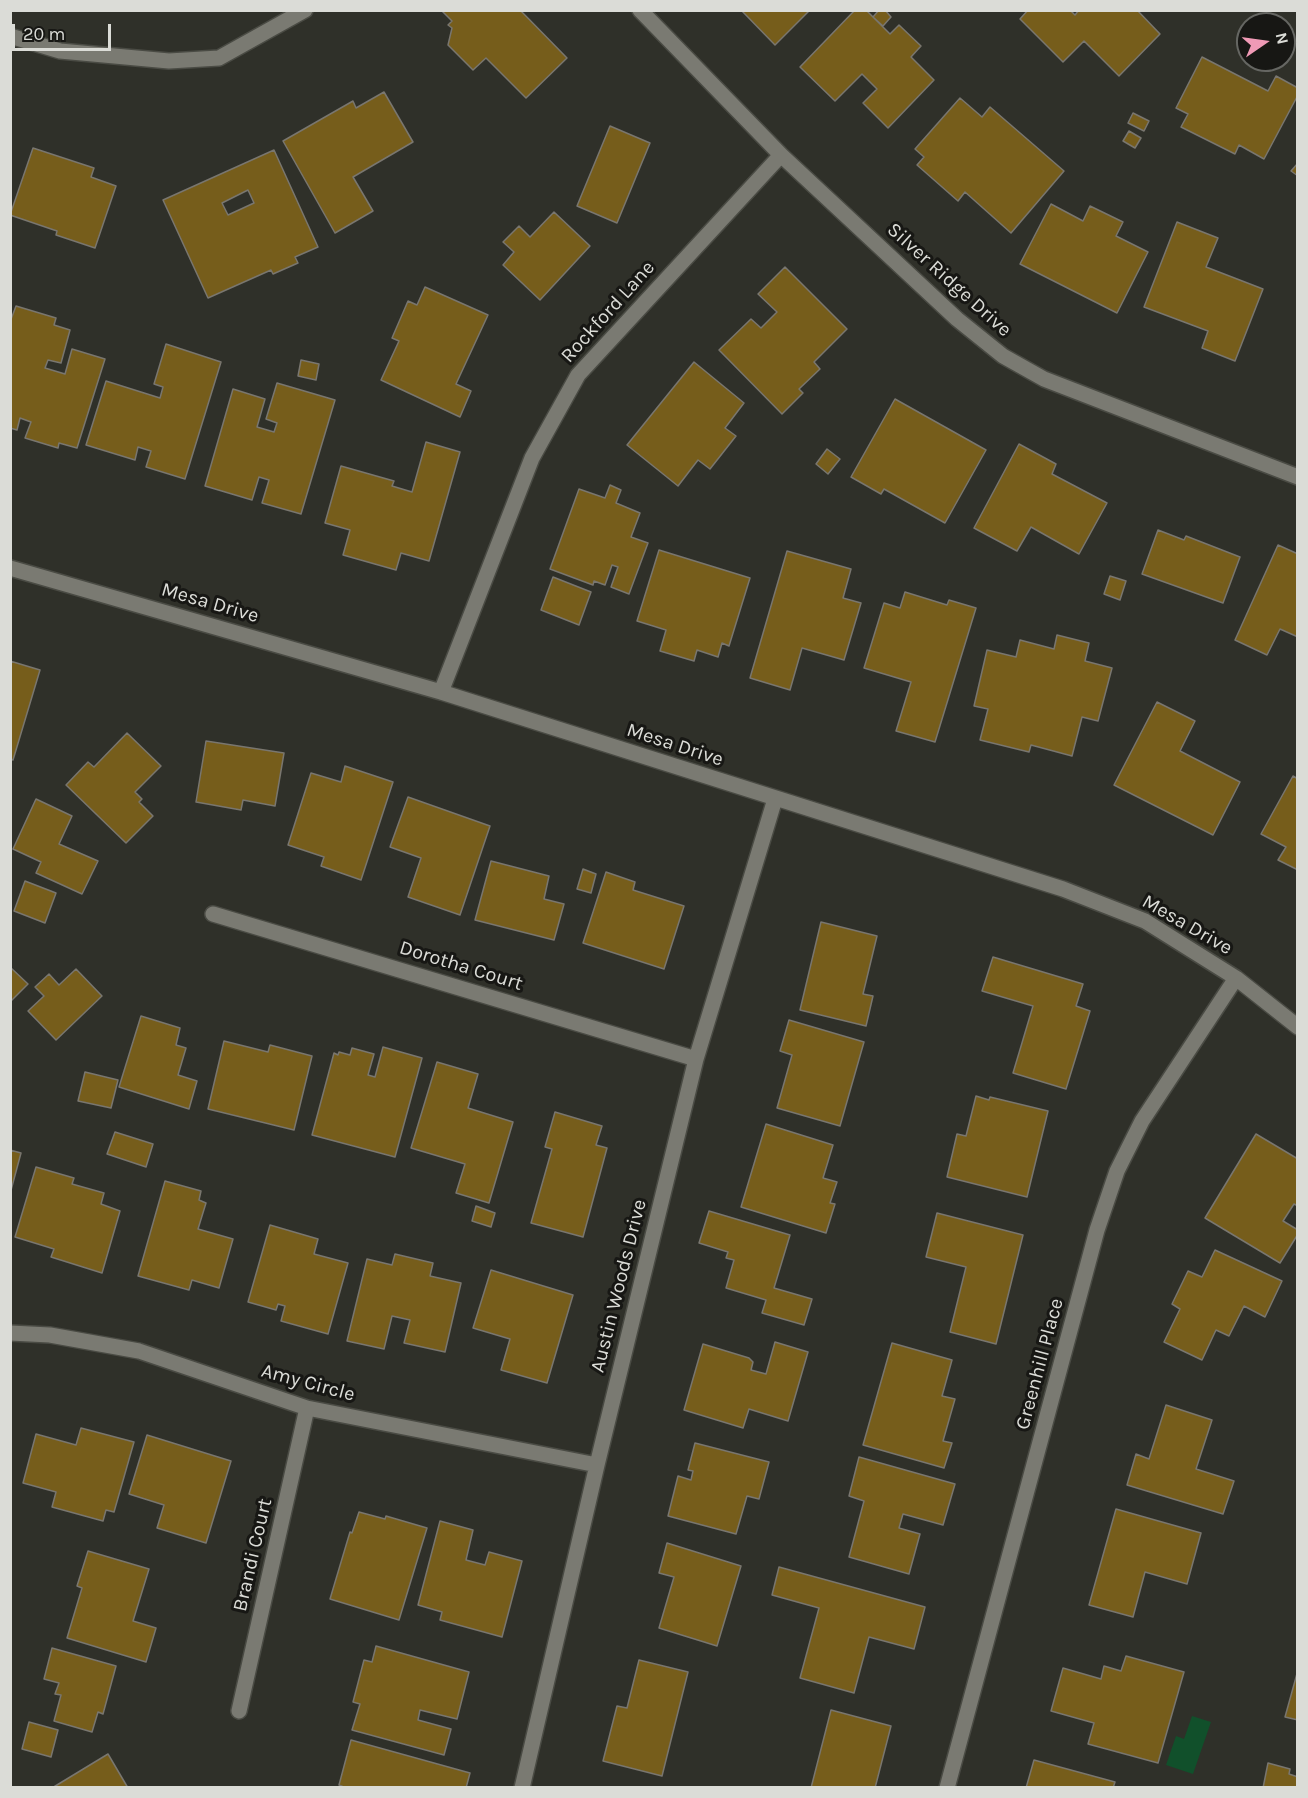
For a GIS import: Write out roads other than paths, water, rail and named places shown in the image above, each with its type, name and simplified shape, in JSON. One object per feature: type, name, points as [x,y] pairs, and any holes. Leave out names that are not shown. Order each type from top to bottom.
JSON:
[{"type":"street","points":[[10,36],[60,51],[169,61],[209,58],[219,57],[304,10]]},
{"type":"street","name":"Silver Ridge Drive","points":[[640,10],[781,155],[957,320],[1004,357],[1044,379],[1298,477]]},
{"type":"street","name":"Rockford Lane","points":[[441,692],[532,458],[578,375],[781,155]]},
{"type":"street","name":"Mesa Drive","points":[[10,568],[441,692],[1063,889],[1145,921],[1236,978],[1298,1027]]},
{"type":"street","name":"Austin Woods Drive","points":[[522,1788],[597,1465],[696,1059],[776,799]]},
{"type":"street","name":"Dorotha Court","points":[[213,914],[696,1059]]},
{"type":"street","name":"Greenhill Place","points":[[947,1788],[1097,1230],[1117,1171],[1142,1121],[1236,978]]},
{"type":"street","name":"Amy Circle","points":[[10,1333],[50,1335],[139,1351],[307,1408],[597,1465]]},
{"type":"street","name":"Brandi Court","points":[[239,1711],[307,1408]]}]
